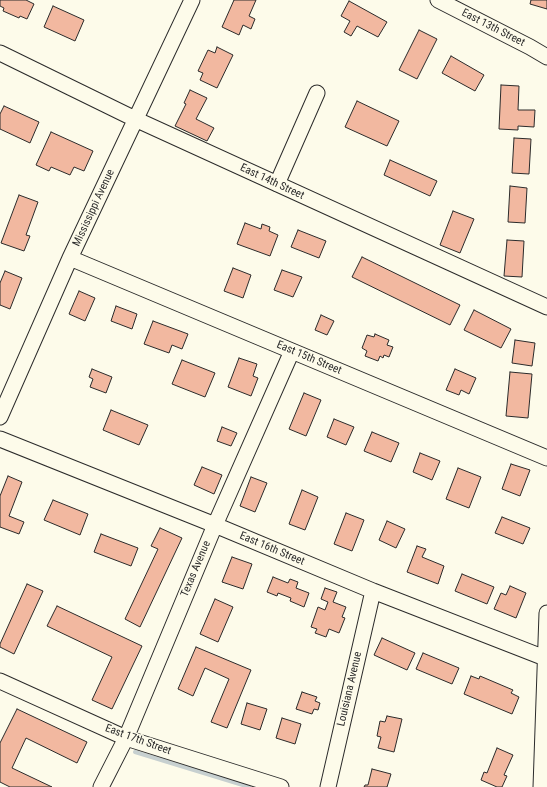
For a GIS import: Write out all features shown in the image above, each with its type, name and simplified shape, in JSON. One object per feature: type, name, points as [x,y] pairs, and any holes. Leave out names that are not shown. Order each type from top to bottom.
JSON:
[{"type":"street","name":"Mississippi Avenue","points":[[0,417],[70,258],[192,0]]},
{"type":"street","name":"East 13th Street","points":[[438,0],[547,56]]},
{"type":"street","name":"East 14th Street","points":[[0,53],[135,119],[547,307]]},
{"type":"street","points":[[277,184],[317,93]]},
{"type":"street","name":"East 15th Street","points":[[70,258],[547,458]]},
{"type":"street","name":"Texas Avenue","points":[[101,787],[126,738],[215,525],[292,351]]},
{"type":"street","name":"East 16th Street","points":[[0,439],[215,525],[373,591],[546,658]]},
{"type":"street","name":"Louisiana Avenue","points":[[328,787],[373,591]]},
{"type":"street","points":[[541,787],[546,694],[547,613]]},
{"type":"street","name":"East 17th Street","points":[[0,680],[126,738],[281,787]]},
{"type":"building","points":[[0,0],[26,0],[34,4],[27,19],[20,16],[19,18],[3,11],[4,8],[0,6]]},
{"type":"building","points":[[234,0],[256,0],[249,16],[255,19],[251,29],[243,25],[239,35],[222,27]]},
{"type":"building","points":[[531,0],[547,0],[547,9],[530,4]]},
{"type":"building","points":[[349,1],[387,22],[378,37],[357,26],[351,36],[344,32],[350,21],[341,16]]},
{"type":"building","points":[[53,6],[84,20],[75,41],[44,27]]},
{"type":"building","points":[[419,30],[437,39],[417,79],[399,70]]},
{"type":"building","points":[[217,47],[233,55],[217,88],[200,80],[203,73],[198,71],[208,50],[215,53]]},
{"type":"building","points":[[451,56],[484,75],[475,91],[442,73]]},
{"type":"building","points":[[501,85],[519,86],[518,110],[535,110],[534,127],[518,126],[518,130],[499,129]]},
{"type":"building","points":[[190,90],[207,98],[196,119],[214,128],[207,141],[175,126],[186,104],[184,103]]},
{"type":"building","points":[[357,101],[399,121],[387,146],[345,127]]},
{"type":"building","points":[[4,106],[39,122],[30,143],[0,129],[0,114]]},
{"type":"building","points":[[51,132],[93,151],[84,171],[74,167],[70,175],[51,167],[49,171],[36,165]]},
{"type":"building","points":[[514,138],[531,139],[529,174],[512,173]]},
{"type":"building","points":[[390,160],[437,181],[430,196],[384,175]]},
{"type":"building","points":[[510,186],[527,188],[525,223],[508,222]]},
{"type":"building","points":[[19,195],[38,202],[26,235],[30,236],[24,251],[1,243]]},
{"type":"building","points":[[453,211],[474,219],[460,253],[440,245]]},
{"type":"building","points":[[245,223],[261,229],[262,224],[270,227],[269,231],[278,235],[270,256],[237,244]]},
{"type":"building","points":[[298,230],[326,241],[319,258],[291,247]]},
{"type":"building","points":[[507,240],[524,241],[522,277],[504,276]]},
{"type":"building","points":[[362,257],[460,305],[450,325],[352,277]]},
{"type":"building","points":[[233,268],[251,275],[243,298],[224,291]]},
{"type":"building","points":[[282,270],[302,277],[293,297],[274,290]]},
{"type":"building","points":[[5,271],[22,278],[10,309],[0,305],[0,283]]},
{"type":"building","points":[[79,291],[95,298],[85,321],[69,314]]},
{"type":"building","points":[[116,306],[137,314],[132,329],[111,321]]},
{"type":"building","points":[[474,310],[511,329],[501,348],[464,330]]},
{"type":"building","points":[[321,315],[334,321],[327,335],[315,330]]},
{"type":"building","points":[[153,321],[188,334],[182,349],[172,345],[169,353],[144,344]]},
{"type":"building","points":[[375,334],[389,340],[387,345],[393,347],[389,357],[384,355],[383,358],[380,356],[378,361],[365,356],[367,351],[362,348],[367,335],[374,337]]},
{"type":"building","points":[[515,340],[535,343],[532,366],[512,363]]},
{"type":"building","points":[[239,358],[257,364],[253,376],[258,378],[251,396],[228,387]]},
{"type":"building","points":[[182,360],[215,373],[205,397],[172,384]]},
{"type":"building","points":[[92,369],[112,377],[106,393],[90,387],[93,379],[89,377]]},
{"type":"building","points":[[455,369],[476,378],[469,394],[461,390],[459,395],[446,390]]},
{"type":"building","points":[[510,372],[532,374],[528,418],[506,416]]},
{"type":"building","points":[[304,393],[321,400],[306,436],[289,429]]},
{"type":"building","points":[[111,410],[148,425],[139,445],[103,430]]},
{"type":"building","points":[[334,419],[354,427],[346,445],[327,437]]},
{"type":"building","points":[[222,427],[237,433],[231,446],[217,441]]},
{"type":"building","points":[[372,432],[399,443],[391,462],[364,451]]},
{"type":"building","points":[[420,453],[440,461],[432,480],[413,472]]},
{"type":"building","points":[[511,464],[530,470],[520,496],[502,489]]},
{"type":"building","points":[[202,467],[222,475],[214,494],[194,485]]},
{"type":"building","points":[[458,468],[481,477],[469,508],[446,499]]},
{"type":"building","points":[[8,476],[22,482],[9,516],[24,522],[19,534],[0,527],[0,496]]},
{"type":"building","points":[[251,477],[267,483],[255,512],[240,506]]},
{"type":"building","points":[[302,490],[318,497],[305,530],[289,524]]},
{"type":"building","points":[[53,500],[88,514],[80,535],[44,520]]},
{"type":"building","points":[[346,513],[364,520],[352,551],[334,544]]},
{"type":"building","points":[[502,517],[530,528],[523,544],[495,533]]},
{"type":"building","points":[[387,521],[405,529],[396,548],[379,540]]},
{"type":"building","points":[[160,528],[182,538],[140,627],[125,619],[158,549],[151,546]]},
{"type":"building","points":[[101,534],[138,548],[131,566],[94,552]]},
{"type":"building","points":[[417,546],[426,549],[422,557],[444,566],[438,584],[407,572]]},
{"type":"building","points":[[232,557],[252,564],[243,589],[222,582]]},
{"type":"building","points":[[462,574],[494,587],[487,604],[455,591]]},
{"type":"building","points":[[273,577],[288,583],[290,579],[298,582],[296,588],[309,593],[304,607],[290,601],[291,598],[278,593],[277,596],[267,592]]},
{"type":"building","points":[[27,584],[43,591],[14,654],[0,647],[0,644]]},
{"type":"building","points":[[510,586],[526,593],[516,618],[494,609],[501,593],[506,595]]},
{"type":"building","points":[[325,588],[337,592],[333,602],[346,607],[342,617],[345,618],[339,633],[329,629],[326,637],[315,633],[317,629],[311,627],[318,607],[325,610],[328,602],[321,599]]},
{"type":"building","points":[[215,599],[233,607],[218,642],[200,634]]},
{"type":"building","points":[[57,606],[142,646],[112,709],[92,700],[112,657],[47,626]]},
{"type":"building","points":[[382,638],[415,653],[407,670],[374,655]]},
{"type":"building","points":[[196,647],[251,670],[227,728],[211,722],[229,679],[205,668],[193,696],[178,689]]},
{"type":"building","points":[[423,653],[459,668],[452,684],[416,669]]},
{"type":"building","points":[[471,676],[479,679],[480,676],[513,690],[511,693],[519,697],[512,714],[464,694]]},
{"type":"building","points":[[302,692],[317,697],[315,701],[320,703],[318,710],[314,709],[312,714],[296,709]]},
{"type":"building","points":[[247,703],[267,709],[260,730],[241,724]]},
{"type":"building","points":[[17,709],[87,742],[77,763],[26,738],[12,768],[52,787],[10,787],[0,782],[0,743]]},
{"type":"building","points":[[387,716],[402,719],[394,752],[378,748],[381,737],[377,736],[380,721],[385,722]]},
{"type":"building","points":[[282,718],[301,724],[295,744],[276,738]]},
{"type":"building","points":[[497,748],[513,755],[504,775],[507,776],[502,787],[497,787],[481,780],[484,772],[487,773]]},
{"type":"building","points":[[372,769],[391,774],[387,787],[364,787],[365,785],[368,785]]},
{"type":"waterway","points":[[135,752],[249,787]]}]
